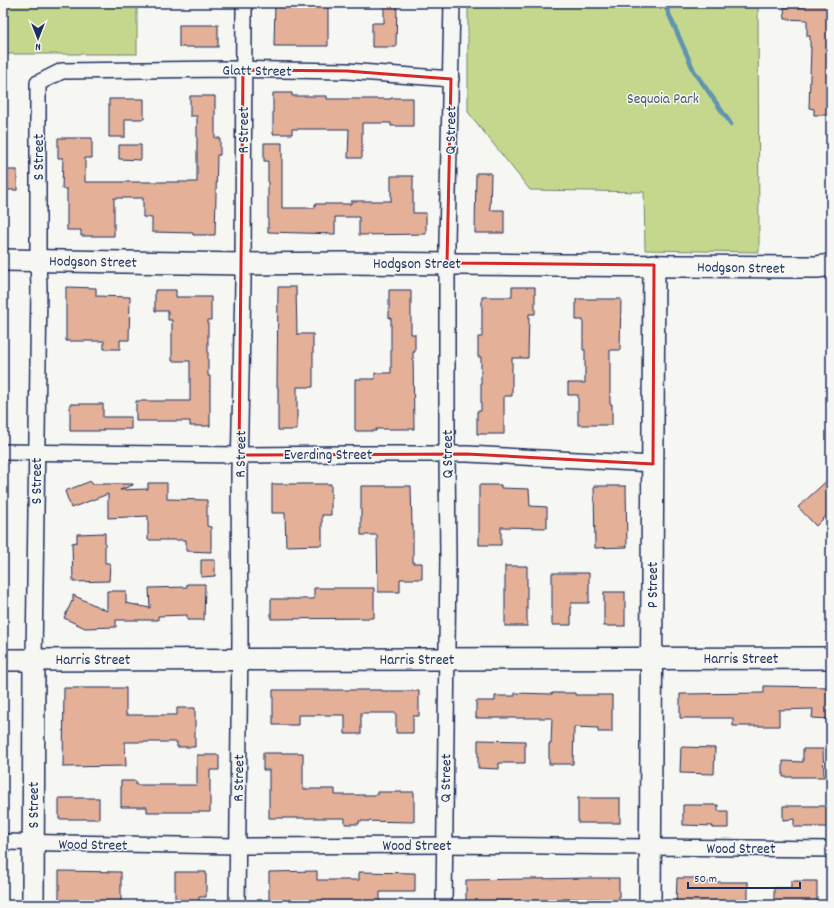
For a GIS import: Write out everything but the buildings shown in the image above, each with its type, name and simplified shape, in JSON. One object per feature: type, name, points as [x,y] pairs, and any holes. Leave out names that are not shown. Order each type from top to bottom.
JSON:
[{"type":"street","name":"R Street","points":[[237,905],[239,455],[243,264],[244,3]]},
{"type":"street","name":"Q Street","points":[[444,905],[444,777],[447,659],[447,263],[452,3]]},
{"type":"street","name":"Glatt Street","points":[[62,72],[243,70],[348,72],[451,79]]},
{"type":"street","name":"S Street","points":[[33,905],[36,452],[39,286],[38,83],[62,72]]},
{"type":"street","name":"Hodgson Street","points":[[3,260],[243,264],[447,263],[791,267],[817,267],[831,265]]},
{"type":"street","name":"P Street","points":[[650,905],[654,265]]},
{"type":"street","name":"Everding Street","points":[[3,452],[239,455],[447,454],[653,464]]},
{"type":"street","name":"Harris Street","points":[[3,660],[831,658]]},
{"type":"street","name":"Wood Street","points":[[3,842],[33,844],[237,846],[444,845],[831,849]]},
{"type":"highlighted area","points":[[243,70],[347,71],[451,79],[447,263],[654,265],[653,464],[467,454],[239,455]]},
{"type":"green space","points":[[3,3],[137,3],[137,54],[3,54]]},
{"type":"green space","name":"Sequoia Park","points":[[468,3],[758,3],[759,252],[645,250],[644,192],[530,190],[468,112]]},
{"type":"waterway","points":[[664,3],[694,71],[731,124]]}]
